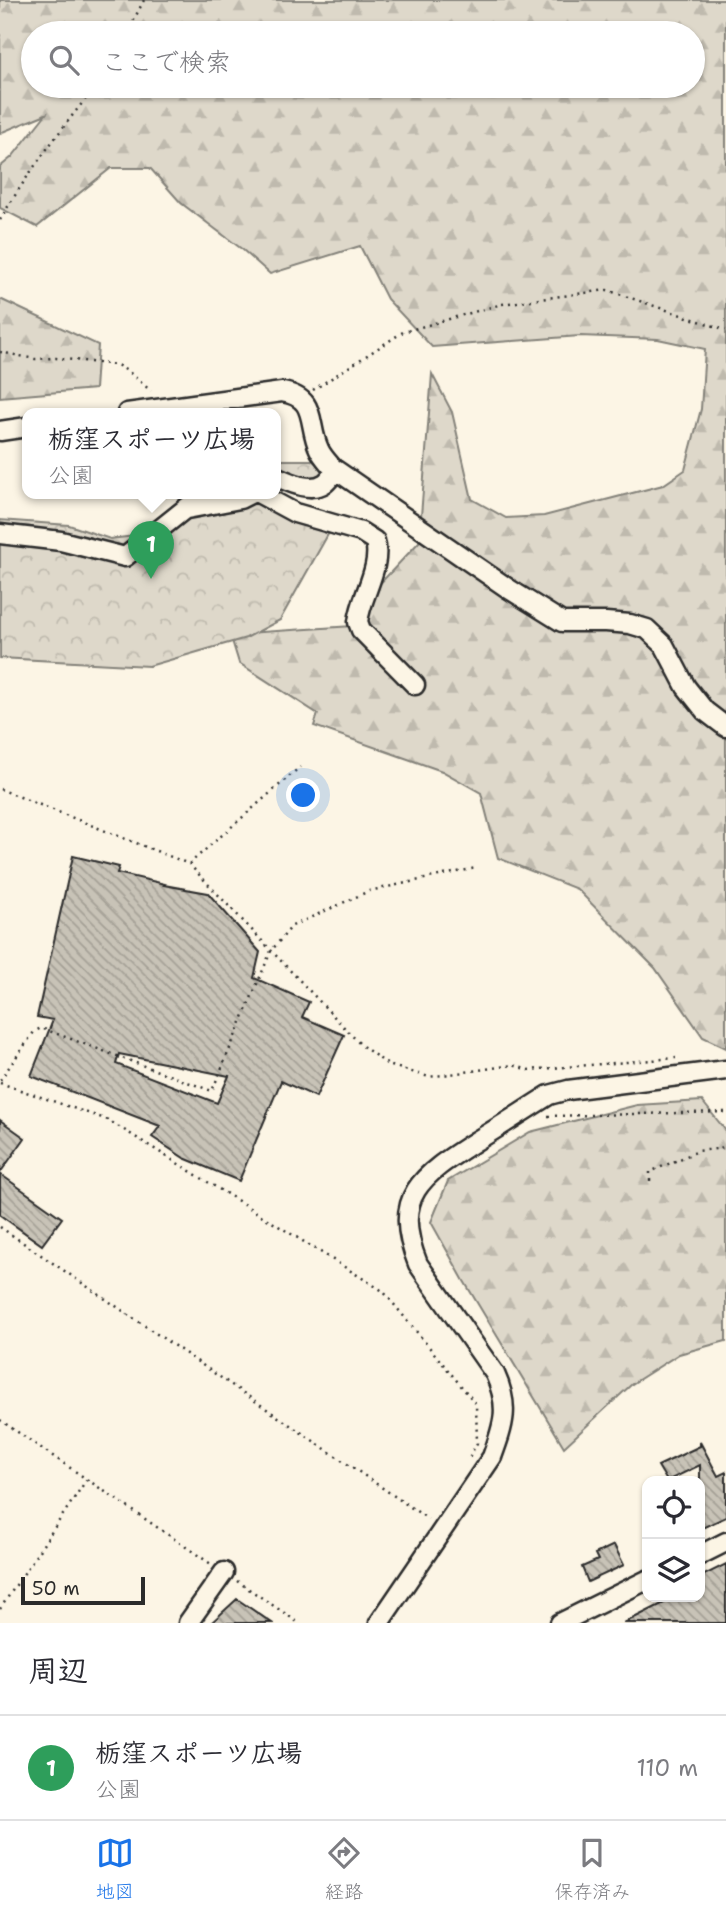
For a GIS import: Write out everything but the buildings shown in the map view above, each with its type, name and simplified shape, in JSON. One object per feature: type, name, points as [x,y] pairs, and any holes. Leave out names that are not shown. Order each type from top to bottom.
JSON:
[{"type":"street","points":[[164,408],[282,392],[302,398],[319,450],[336,470],[509,589],[562,622],[606,622],[647,629],[664,645],[686,687],[705,711],[726,727]]},
{"type":"street","points":[[0,431],[22,428]]},
{"type":"street","points":[[281,479],[296,485],[312,487],[324,483],[336,470]]},
{"type":"street","points":[[0,534],[61,541],[125,557],[197,499]]},
{"type":"street","points":[[184,509],[240,499]]},
{"type":"street","points":[[269,499],[295,513],[361,532],[374,541],[377,549],[376,560],[358,622],[361,630],[415,685]]},
{"type":"street","points":[[379,1623],[492,1457],[505,1411],[502,1391],[495,1374],[418,1264],[410,1245],[407,1226],[409,1207],[419,1183],[440,1164],[549,1095],[568,1090],[726,1070]]},
{"type":"street","points":[[705,1552],[726,1542]]},
{"type":"street","points":[[188,1623],[224,1572]]},
{"type":"street","points":[[567,1621],[642,1583]]},
{"type":"path","points":[[134,21],[144,0]]},
{"type":"path","points":[[0,220],[33,166],[86,98]]},
{"type":"path","points":[[302,398],[403,332],[502,304],[607,290],[726,330]]},
{"type":"path","points":[[0,352],[35,359],[69,359],[117,365],[154,394]]},
{"type":"path","points":[[188,864],[300,767]]},
{"type":"path","points":[[0,789],[188,864],[360,1045],[388,1065],[429,1077],[513,1065],[528,1070],[676,1058],[699,1073]]},
{"type":"path","points":[[464,1465],[477,1443],[476,1405],[383,1291],[108,1120],[0,1082],[33,1031],[41,1028],[212,1091],[271,951],[292,926],[369,891],[476,867]]},
{"type":"path","points":[[513,1118],[726,1112]]},
{"type":"path","points":[[650,1181],[650,1172],[698,1151],[726,1148]]},
{"type":"path","points":[[0,1227],[431,1522],[443,1527]]},
{"type":"path","points":[[0,1420],[299,1623]]},
{"type":"path","points":[[0,1609],[87,1479]]},
{"type":"green space","points":[[0,0],[726,0],[726,1048],[703,1037],[655,968],[577,889],[498,858],[481,793],[442,771],[314,726],[318,714],[239,663],[230,634],[353,626],[372,592],[419,542],[432,374],[452,412],[472,499],[506,518],[544,516],[663,485],[685,470],[701,409],[705,349],[658,339],[580,336],[432,347],[387,299],[360,246],[270,274],[181,203],[150,168],[111,168],[37,227],[0,208],[0,167],[12,157],[46,114],[0,133]]},
{"type":"green space","points":[[0,299],[98,345],[95,389],[0,397]]},
{"type":"green space","points":[[281,460],[311,460],[342,482],[311,498],[285,490],[281,493]]},
{"type":"green space","points":[[281,495],[331,529],[280,620],[246,638],[149,666],[0,658],[0,520],[69,525],[110,539],[135,536],[181,499],[281,499]]},
{"type":"green space","points":[[702,1101],[726,1131],[726,1341],[679,1354],[632,1384],[564,1447],[431,1222],[448,1181],[530,1132],[637,1105]]},
{"type":"place","name":"栃窪スポーツ広場","points":[[151,579]]}]
